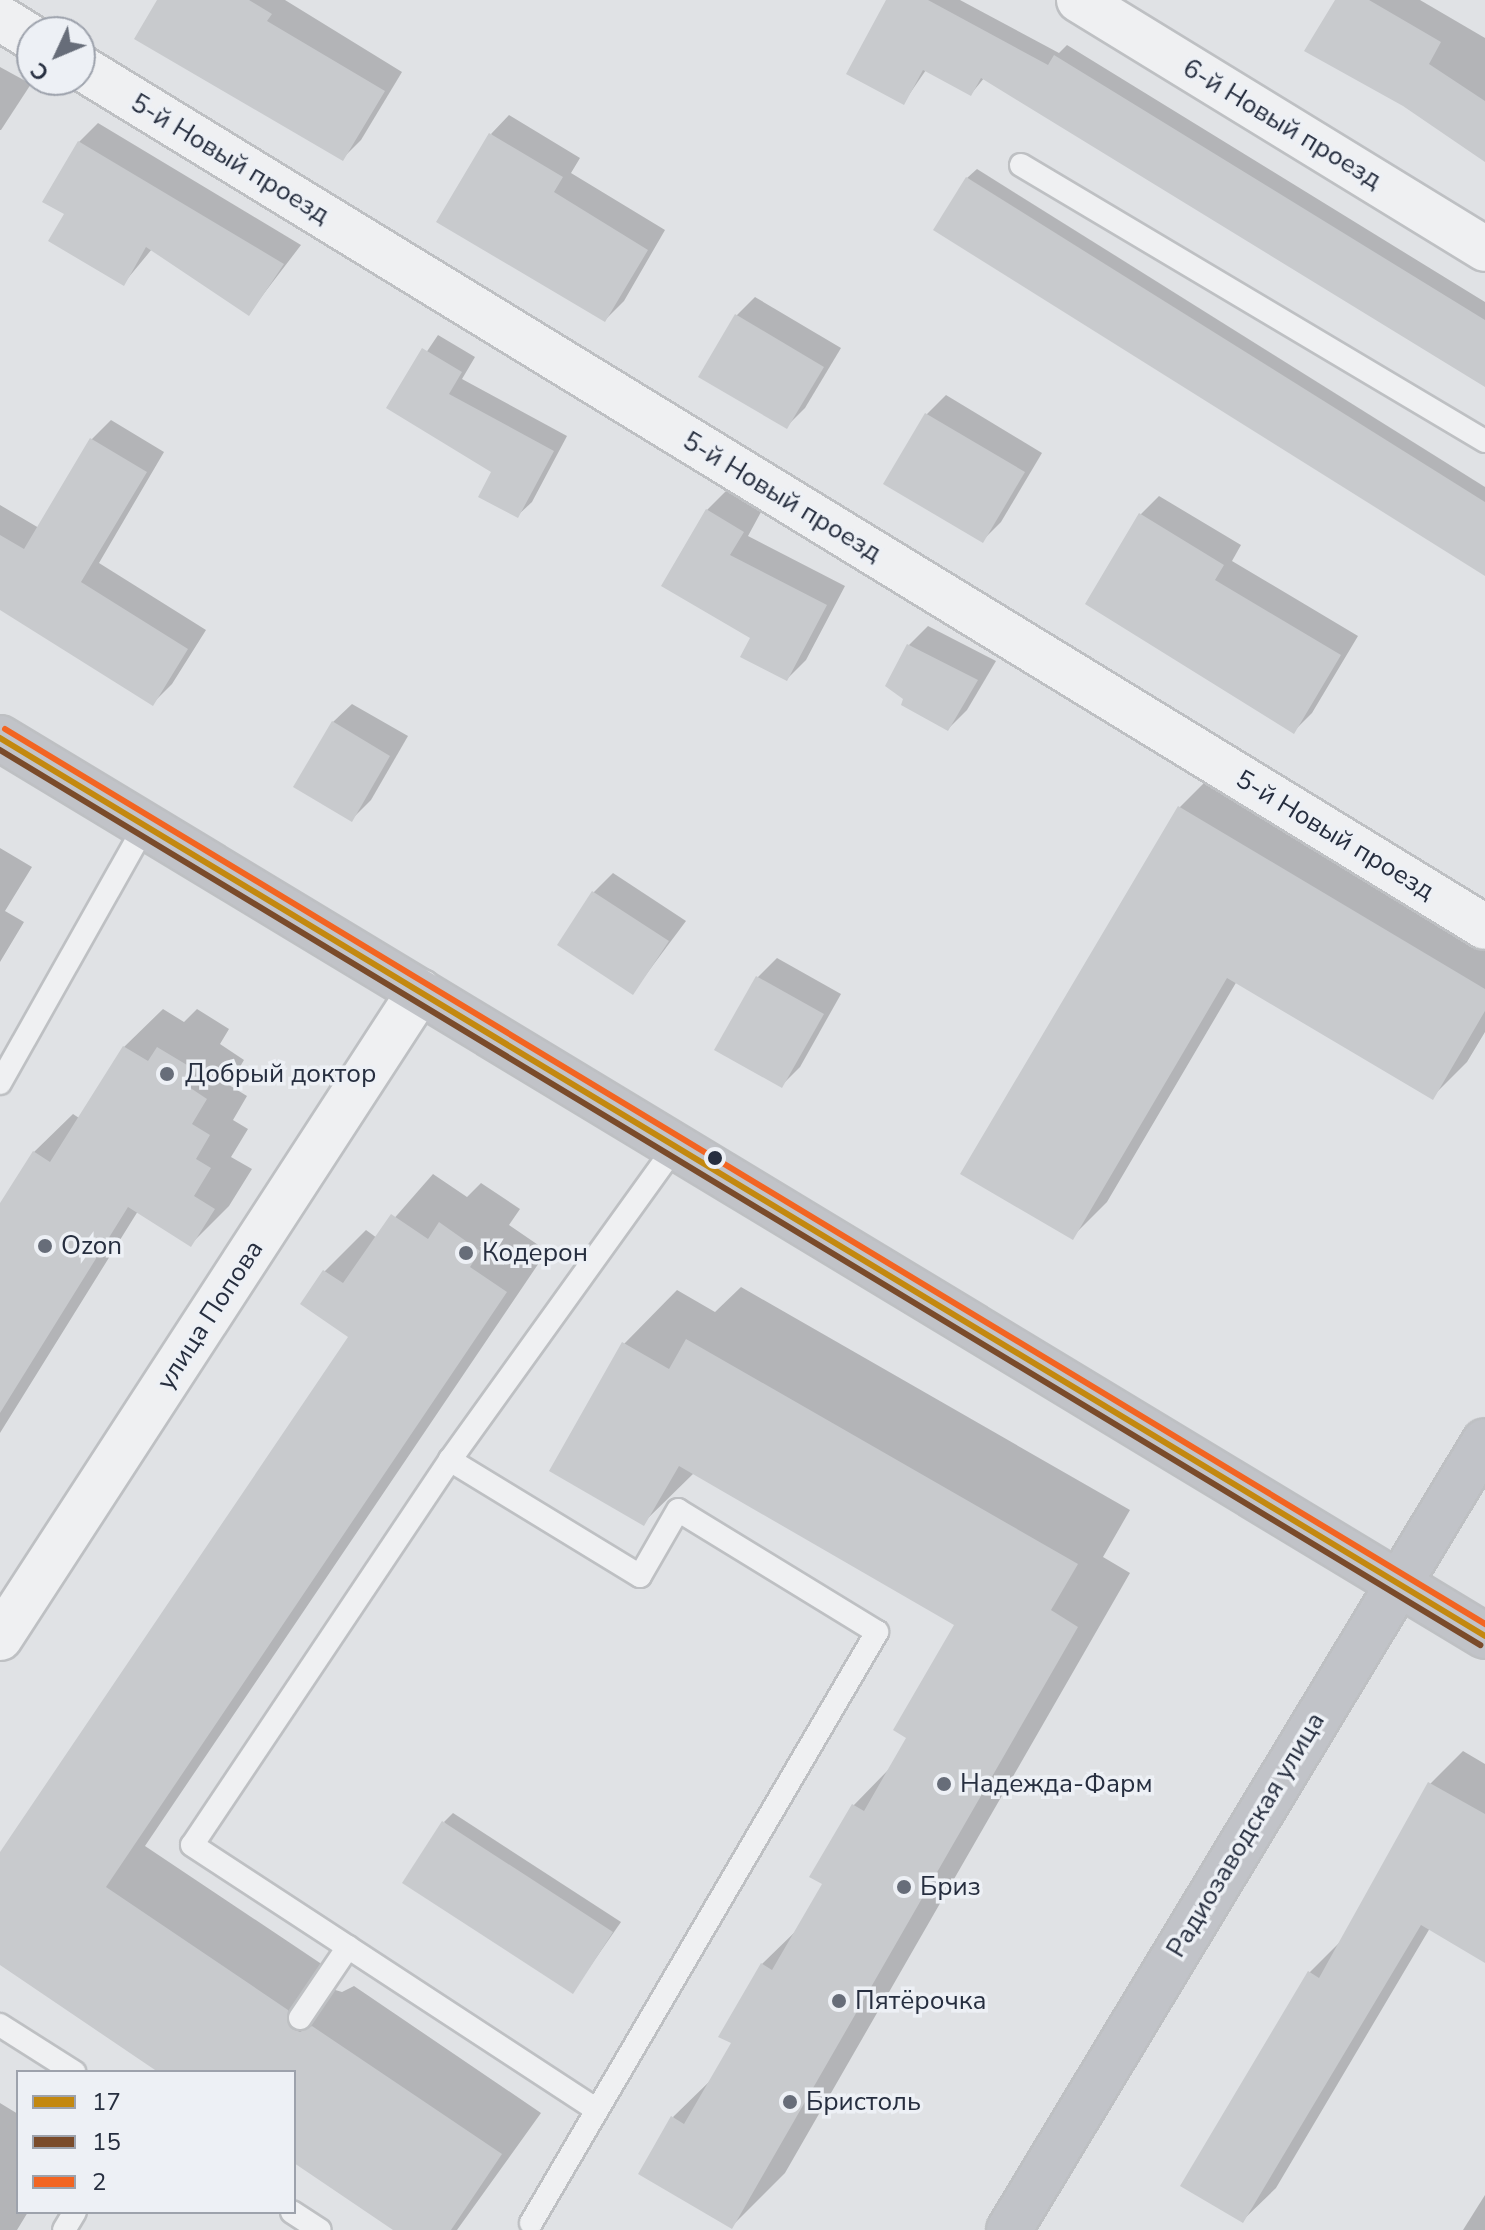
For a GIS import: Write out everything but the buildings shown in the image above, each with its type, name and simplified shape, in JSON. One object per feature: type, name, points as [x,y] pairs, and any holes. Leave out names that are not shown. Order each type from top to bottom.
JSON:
[{"type":"street","name":"6-й Новый проезд","points":[[1079,0],[1485,249]]},
{"type":"street","name":"5-й Новый проезд","points":[[96,77],[1485,927]]},
{"type":"street","points":[[0,738],[1485,1636]]},
{"type":"street","name":"улица Попова","points":[[0,1638],[420,991]]},
{"type":"street","name":"Радиозаводская улица","points":[[1009,2230],[1485,1441]]},
{"type":"lane","points":[[1021,165],[1485,441]]},
{"type":"lane","points":[[0,1083],[145,826]]},
{"type":"lane","points":[[597,2110],[192,1845],[450,1460],[676,1145]]},
{"type":"lane","points":[[450,1460],[640,1576],[678,1510],[877,1632],[597,2110],[534,2228]]},
{"type":"lane","points":[[300,2018],[348,1947]]},
{"type":"lane","points":[[0,2025],[71,2070]]},
{"type":"lane","points":[[295,2214],[320,2230]]},
{"type":"transit line","name":"2","points":[[5,729],[1485,1624]]},
{"type":"transit line","name":"17","points":[[0,738],[1485,1636]]},
{"type":"transit line","name":"15","points":[[0,750],[1480,1645]]},
{"type":"place","name":"Добрый доктор","points":[[167,1074]]},
{"type":"place","name":"Ozon","points":[[45,1246]]},
{"type":"place","name":"Кодерон","points":[[466,1253]]},
{"type":"place","name":"Надежда-Фарм","points":[[944,1784]]},
{"type":"place","name":"Бриз","points":[[904,1887]]},
{"type":"place","name":"Пятёрочка","points":[[839,2001]]},
{"type":"place","name":"Бристоль","points":[[790,2102]]}]
